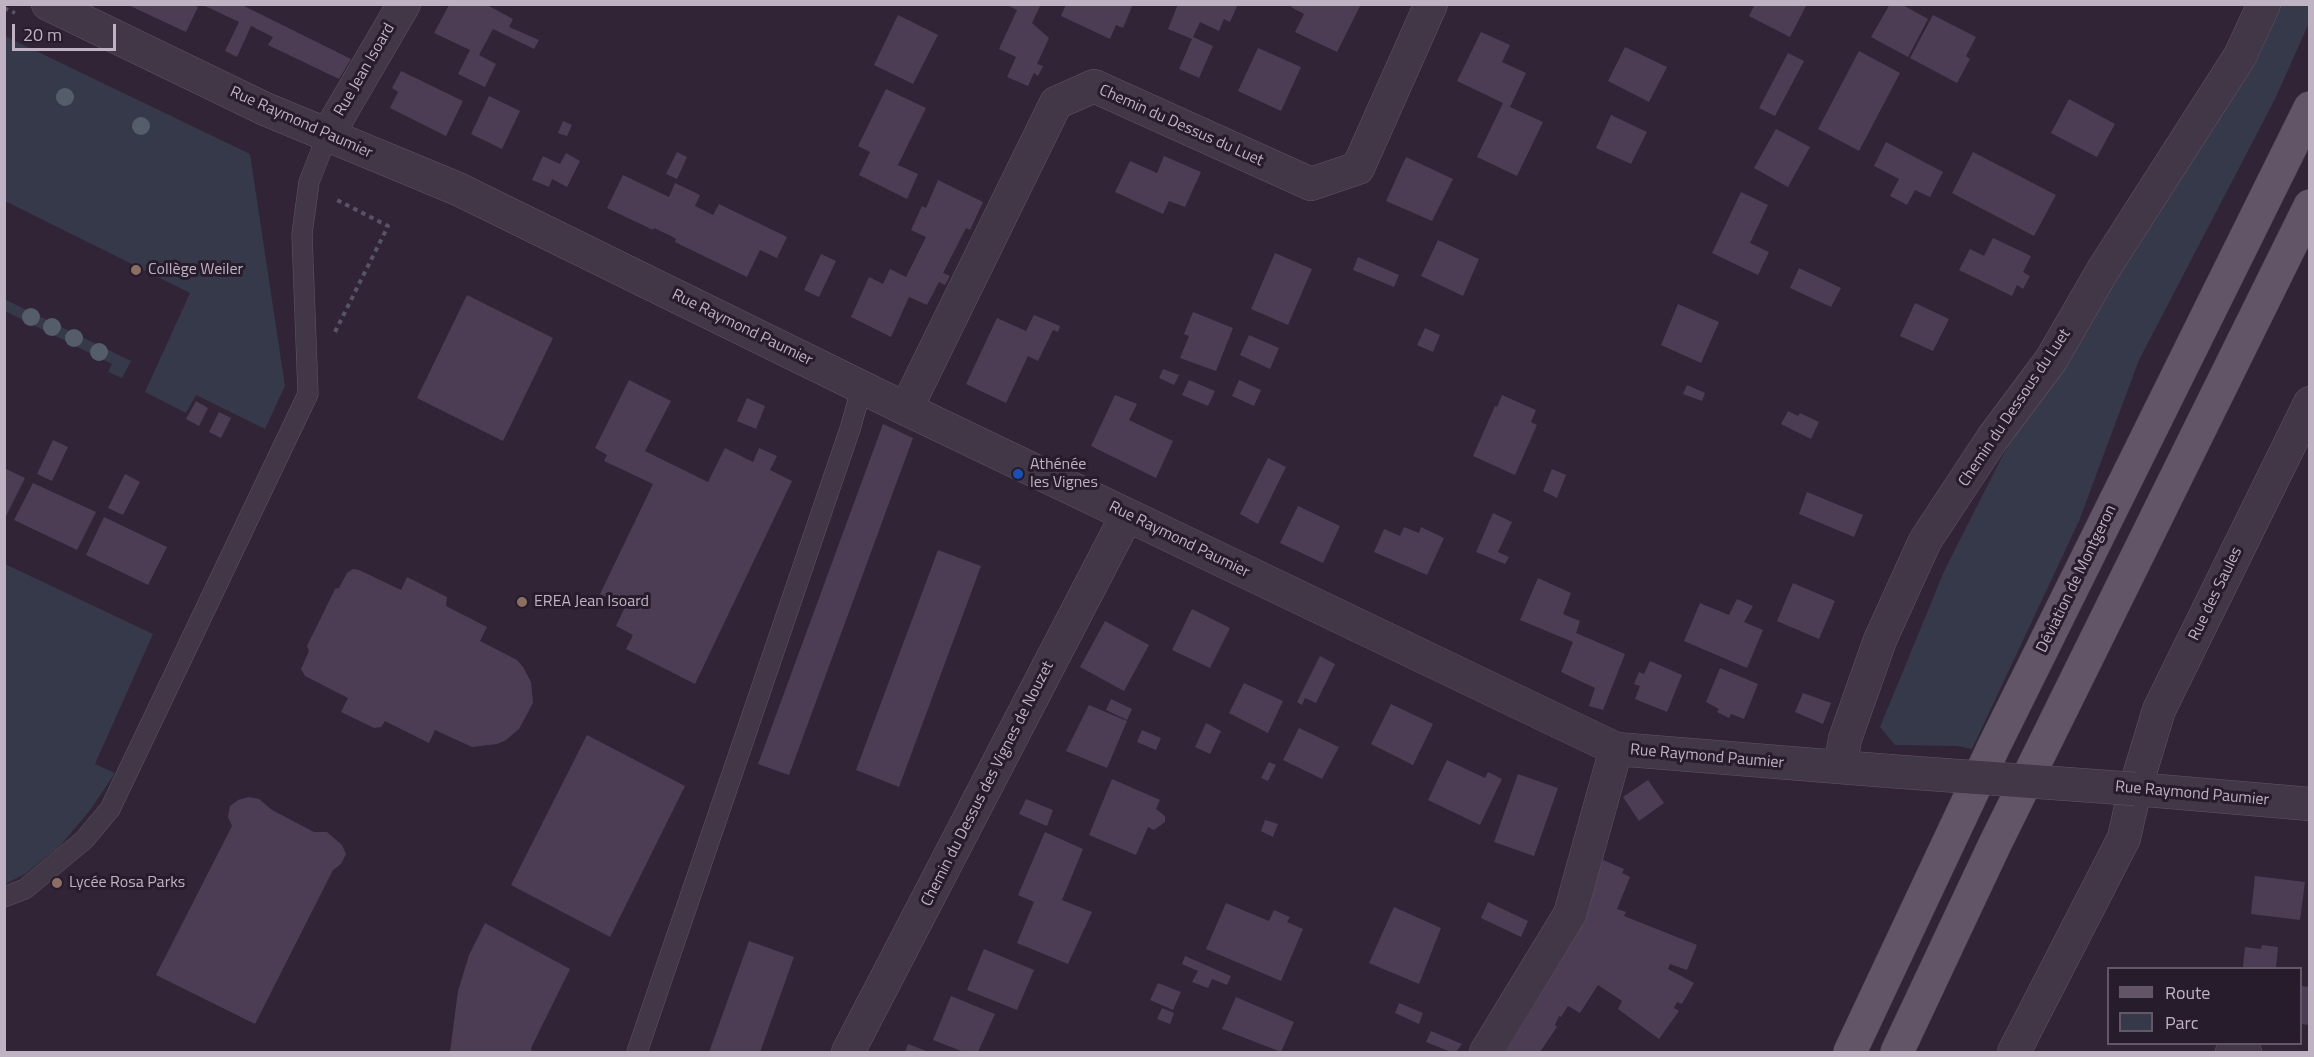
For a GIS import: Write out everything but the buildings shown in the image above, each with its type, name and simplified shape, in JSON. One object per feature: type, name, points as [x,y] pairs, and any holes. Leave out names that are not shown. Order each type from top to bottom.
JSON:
[{"type":"main road","name":"Déviation de Montgeron","points":[[1850,1053],[1994,746],[2310,108]]},
{"type":"main road","points":[[1897,1053],[2009,813],[2310,206]]},
{"type":"street","name":"Rue Raymond Paumier","points":[[48,4],[266,109],[458,189],[906,409],[1616,749],[2310,804]]},
{"type":"street","name":"Rue Jean Isoard","points":[[327,136],[404,4]]},
{"type":"street","name":"Chemin du Dessus du Luet","points":[[906,409],[1056,103],[1094,86],[1311,184],[1358,168],[1431,4]]},
{"type":"street","name":"Chemin du Dessous du Luet","points":[[1840,767],[1845,739],[1880,640],[1925,541],[1992,439],[2051,360],[2103,270],[2240,56],[2264,4]]},
{"type":"street","name":"Rue des Saules","points":[[2014,1053],[2124,838],[2135,789],[2159,710],[2310,403]]},
{"type":"street","name":"Chemin du Dessus des Vignes de Nouzet","points":[[849,1053],[1127,515]]},
{"type":"street","points":[[1486,1053],[1570,914],[1616,749]]},
{"type":"street","points":[[2232,1053],[2245,1053]]},
{"type":"lane","points":[[4,897],[34,882],[84,840],[110,809],[308,394],[302,234],[308,190],[314,167],[327,136]]},
{"type":"lane","points":[[637,1053],[846,440],[862,387]]},
{"type":"path","points":[[306,362],[327,349],[388,226],[334,198],[308,190]]},
{"type":"green space","points":[[2278,5],[2309,5],[2309,23],[2275,99],[2139,360],[2079,521],[1972,749],[1957,746],[1895,745],[1880,727],[1945,569],[2005,451],[2211,121]]},
{"type":"green space","points":[[5,36],[250,154],[285,386],[265,429],[196,395],[186,413],[145,392],[190,293],[5,201]]},
{"type":"green space","points":[[4,299],[131,361],[122,378],[108,372],[112,364],[5,311]]},
{"type":"green space","points":[[5,564],[153,634],[95,764],[115,773],[91,809],[60,846],[25,874],[5,884]]},
{"type":"place","name":"Collège Weiler","points":[[136,270]]},
{"type":"place","name":"Athénée les Vignes","points":[[1018,474]]},
{"type":"place","name":"EREA Jean Isoard","points":[[522,602]]},
{"type":"place","name":"Lycée Rosa Parks","points":[[57,883]]}]
